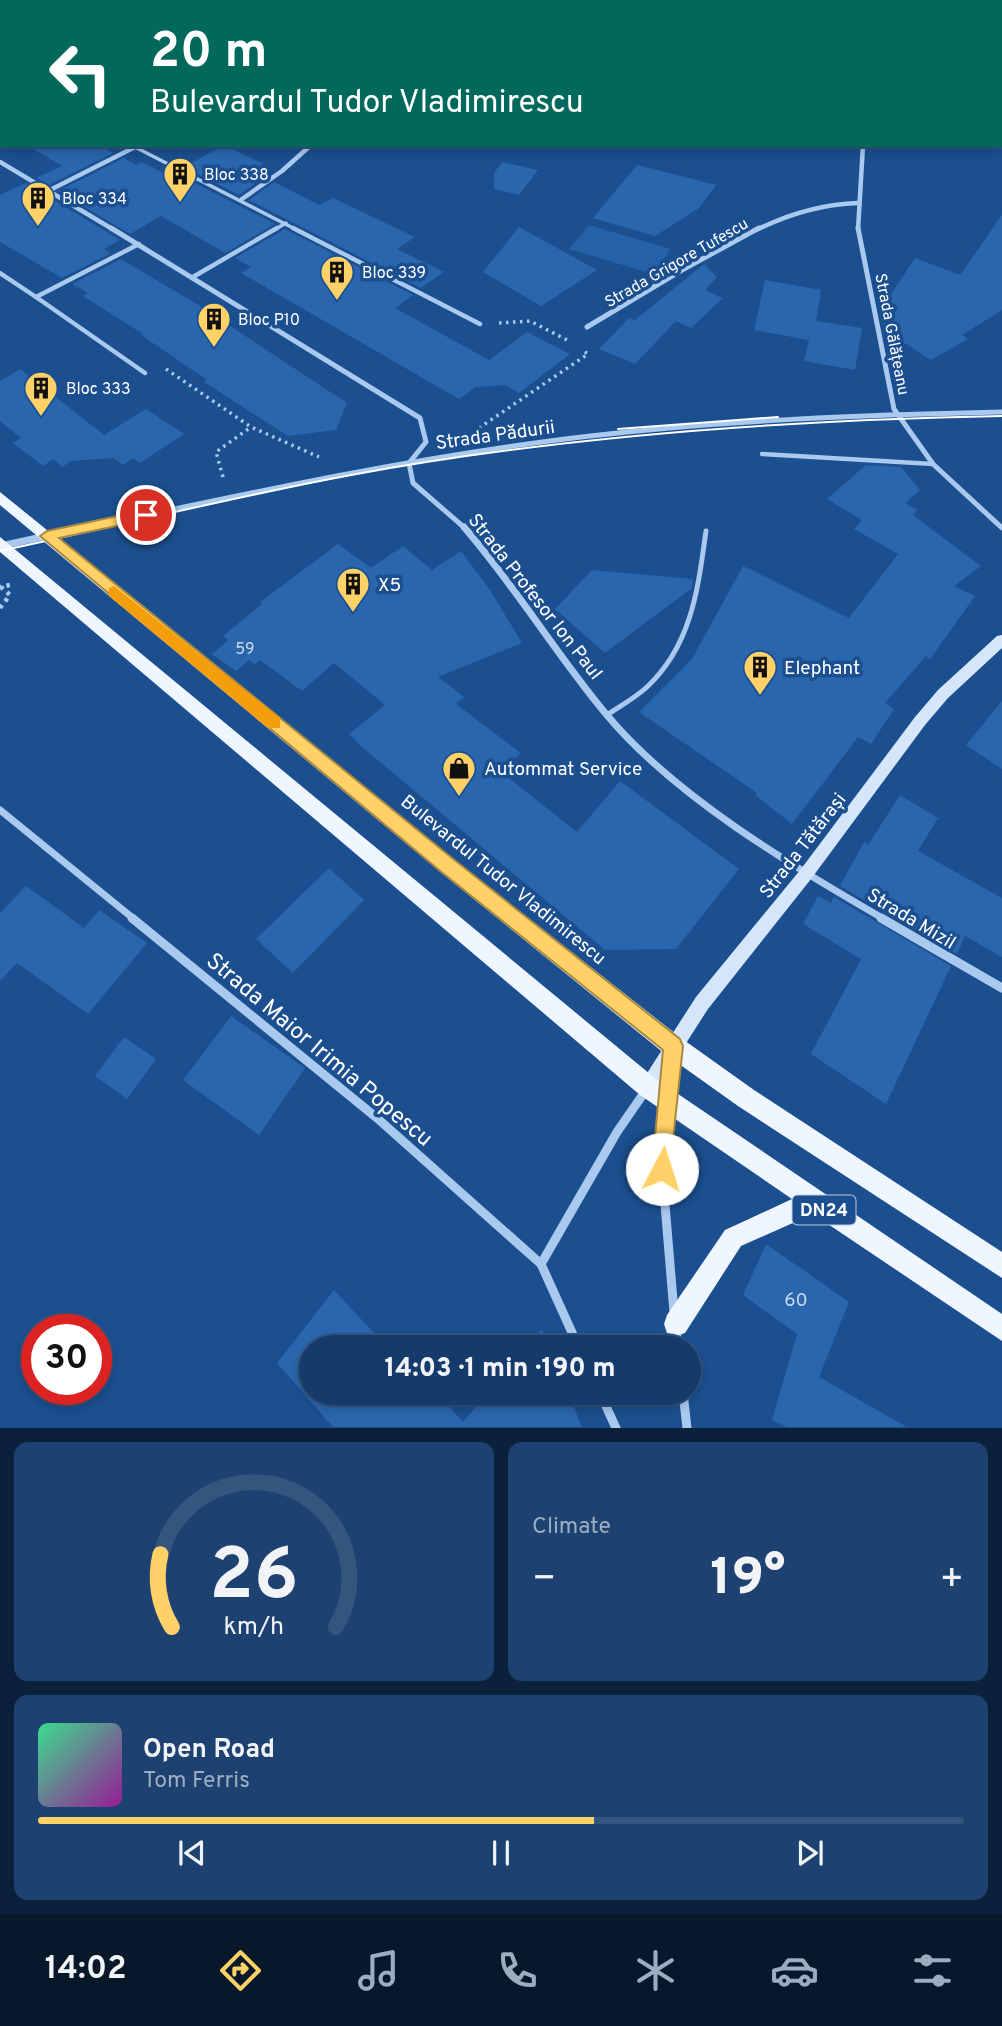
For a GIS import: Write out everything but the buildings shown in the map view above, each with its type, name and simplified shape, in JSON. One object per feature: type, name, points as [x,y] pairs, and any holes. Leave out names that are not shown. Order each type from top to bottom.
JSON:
[{"type":"main road","name":"Bulevardul Tudor Vladimirescu","points":[[0,497],[445,864],[673,1046],[746,1098],[1002,1266]]},
{"type":"main road","name":"DN24","points":[[1,545],[648,1087],[812,1202],[1002,1329]]},
{"type":"main road","points":[[678,1335],[733,1238],[812,1202]]},
{"type":"street","points":[[48,191],[131,147]]},
{"type":"street","points":[[242,200],[282,172],[309,147]]},
{"type":"street","name":"Strada Gălățeanu","points":[[863,147],[858,228],[895,414],[933,464],[1002,528]]},
{"type":"street","points":[[0,162],[194,277],[420,418],[426,442],[409,463]]},
{"type":"street","name":"Strada Grigore Tufescu","points":[[587,327],[769,223],[845,201],[858,203]]},
{"type":"street","name":"Strada Pădurii","points":[[1,545],[409,463],[603,435],[895,414],[1002,412]]},
{"type":"street","name":"Strada Profesor Ion Paul","points":[[409,463],[413,483],[455,517],[496,564],[607,715],[666,775],[806,874]]},
{"type":"street","name":"Strada Tătărași","points":[[648,1087],[702,1003],[806,874],[920,721],[943,694],[1001,643]]},
{"type":"street","name":"Strada Maior Irimia Popescu","points":[[0,810],[377,1118],[541,1264],[573,1335]]},
{"type":"street","name":"Strada Mizil","points":[[806,874],[1002,988]]},
{"type":"street","points":[[673,1046],[662,1169],[677,1335]]},
{"type":"street","points":[[541,1264],[617,1132],[648,1087]]},
{"type":"street","points":[[606,1405],[616,1427]]},
{"type":"street","points":[[684,1405],[687,1427]]},
{"type":"lane","points":[[135,147],[480,324]]},
{"type":"lane","points":[[194,277],[286,223]]},
{"type":"lane","points":[[36,297],[139,244]]},
{"type":"lane","points":[[0,273],[145,373]]},
{"type":"lane","points":[[762,454],[933,464]]},
{"type":"lane","points":[[607,715],[648,686],[669,664],[686,638],[697,596],[706,531]]},
{"type":"path","points":[[479,428],[588,354],[530,321],[480,324]]},
{"type":"path","points":[[145,373],[160,365],[251,427],[324,459]]},
{"type":"path","points":[[225,486],[216,452],[251,427]]},
{"type":"shaded area","points":[[589,225],[671,249],[653,274],[569,249]]},
{"type":"tram line","points":[[0,551],[351,475],[511,450],[758,426],[1002,416]]},
{"type":"tram line","points":[[618,429],[778,417]]},
{"type":"slow traffic","points":[[114,592],[274,723]]},
{"type":"place","name":"Bloc 338","points":[[180,204]]},
{"type":"place","name":"Bloc 334","points":[[38,228]]},
{"type":"place","name":"Bloc 339","points":[[337,302]]},
{"type":"place","name":"Bloc P10","points":[[214,349]]},
{"type":"place","name":"Bloc 333","points":[[41,418]]},
{"type":"place","name":"X5","points":[[353,614]]},
{"type":"place","name":"Elephant","points":[[760,697]]},
{"type":"place","name":"Autommat Service","points":[[459,798]]},
{"type":"route","points":[[146,515],[47,536],[445,864],[673,1046],[662,1169]]}]
